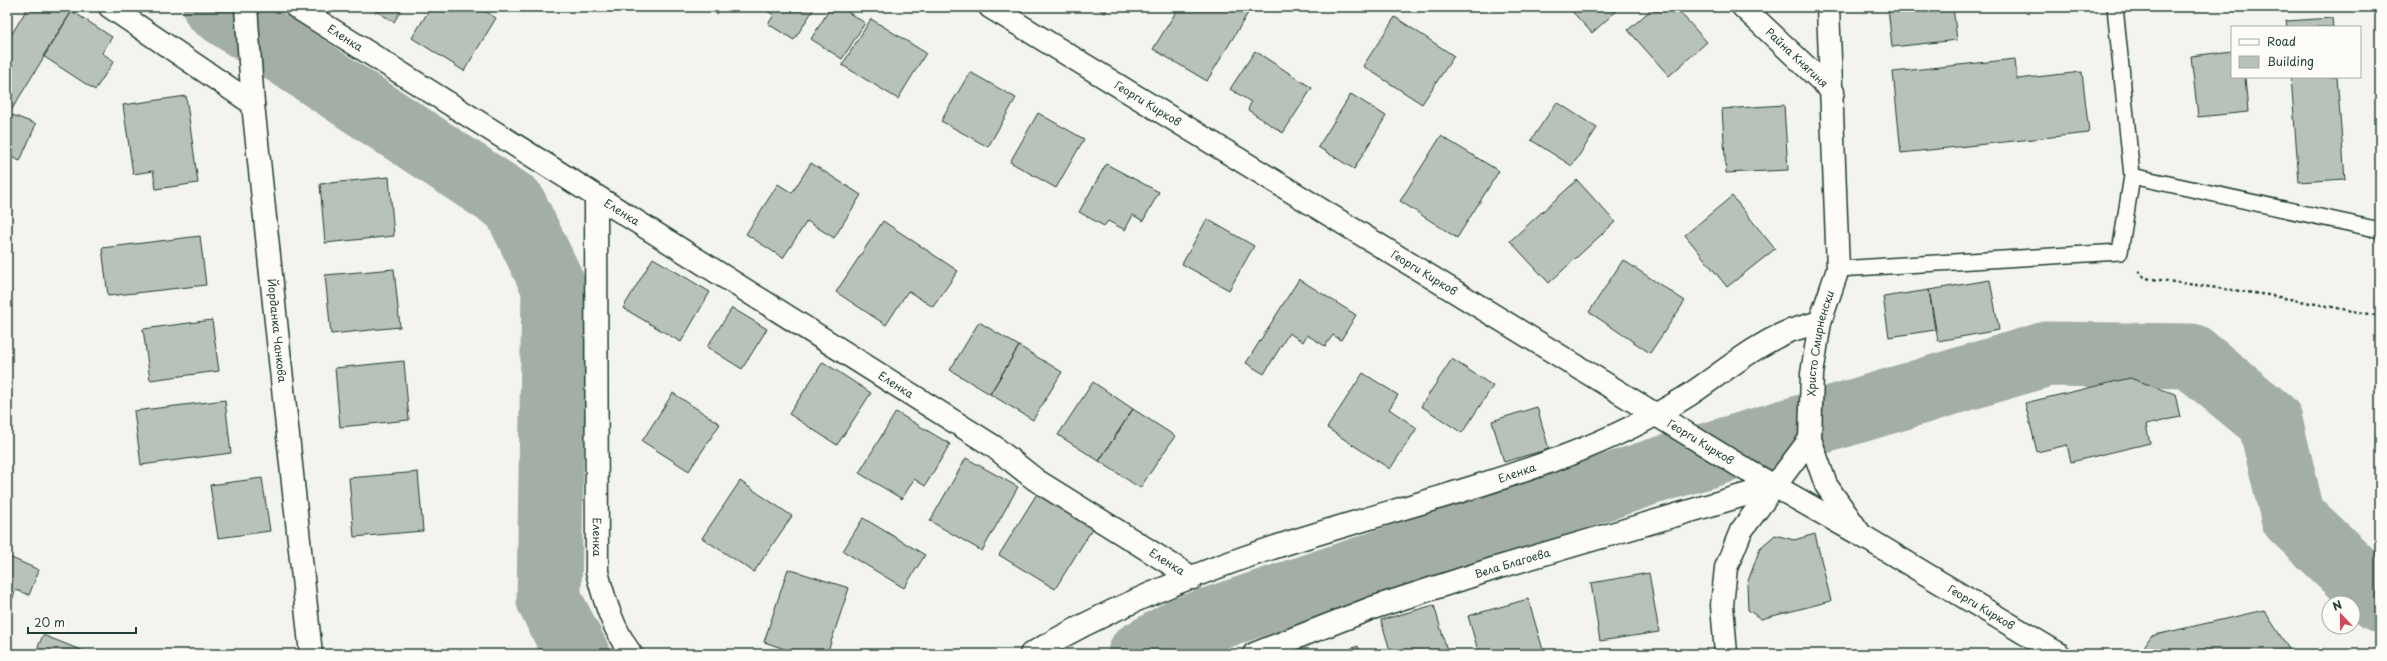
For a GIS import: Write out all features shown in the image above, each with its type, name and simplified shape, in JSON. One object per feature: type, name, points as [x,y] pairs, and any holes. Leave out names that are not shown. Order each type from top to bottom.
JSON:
[{"type":"street","points":[[110,7],[253,104]]},
{"type":"street","name":"Йорданка Чанкова","points":[[246,7],[253,104],[311,654]]},
{"type":"street","name":"Еленка","points":[[296,7],[986,442],[1036,480],[1193,578]]},
{"type":"street","name":"Георги Кирков","points":[[990,7],[1657,413],[1748,471],[1861,535],[2059,654]]},
{"type":"street","name":"Райна Княгиня","points":[[1743,7],[1833,92]]},
{"type":"street","name":"Христо Смирненски","points":[[1810,439],[1812,374],[1820,322],[1838,268],[1833,92],[1828,7]]},
{"type":"street","name":"Еленка","points":[[596,197],[597,572],[608,610],[622,641],[631,654]]},
{"type":"street","name":"Еленка","points":[[1031,654],[1118,609],[1193,578],[1295,540],[1412,506],[1566,456],[1657,413],[1787,332],[1820,322]]},
{"type":"street","points":[[1726,654],[1722,605],[1726,568],[1741,531],[1810,439]]},
{"type":"street","name":"Георги Кирков","points":[[1810,439],[1826,485],[1861,535]]},
{"type":"street","name":"Вела Благоева","points":[[1254,654],[1372,608],[1496,568],[1775,486]]},
{"type":"lane","points":[[1838,268],[2120,252],[2132,176],[2115,7]]},
{"type":"lane","points":[[2132,176],[2380,230]]},
{"type":"path","points":[[2120,252],[2145,278],[2268,295],[2380,316]]},
{"type":"building","points":[[28,7],[64,7],[72,11],[9,114],[7,89],[12,81],[7,79],[7,42]]},
{"type":"building","points":[[369,7],[403,7],[394,22]]},
{"type":"building","points":[[431,7],[479,7],[496,18],[464,71],[412,38]]},
{"type":"building","points":[[705,7],[721,7],[717,14]]},
{"type":"building","points":[[765,7],[815,7],[794,40],[768,24],[774,15],[763,9]]},
{"type":"building","points":[[831,7],[840,7],[865,23],[842,59],[811,39]]},
{"type":"building","points":[[1096,7],[1108,7],[1105,13]]},
{"type":"building","points":[[1179,7],[1238,7],[1248,13],[1207,81],[1153,49]]},
{"type":"building","points":[[1568,7],[1621,7],[1592,33]]},
{"type":"building","points":[[1654,7],[1675,7],[1707,42],[1669,76],[1628,30]]},
{"type":"building","points":[[1888,7],[1953,7],[1957,40],[1892,47]]},
{"type":"building","points":[[72,11],[112,37],[102,53],[114,61],[95,90],[43,56]]},
{"type":"building","points":[[1395,17],[1454,56],[1422,104],[1363,66]]},
{"type":"building","points":[[2332,18],[2333,26],[2287,26],[2286,21]]},
{"type":"building","points":[[871,19],[926,53],[898,99],[842,65]]},
{"type":"building","points":[[1255,51],[1312,88],[1283,133],[1248,110],[1251,102],[1230,89]]},
{"type":"building","points":[[2231,51],[2231,78],[2245,78],[2248,112],[2198,117],[2191,56]]},
{"type":"building","points":[[2015,59],[2017,79],[2082,72],[2089,133],[1901,153],[1893,72]]},
{"type":"building","points":[[970,72],[1016,98],[988,147],[941,121]]},
{"type":"building","points":[[2291,78],[2337,78],[2345,179],[2299,182]]},
{"type":"building","points":[[1351,94],[1386,116],[1354,169],[1318,147]]},
{"type":"building","points":[[186,96],[198,183],[156,189],[153,171],[133,174],[123,105]]},
{"type":"building","points":[[1557,102],[1597,128],[1572,166],[1531,140]]},
{"type":"building","points":[[1784,105],[1788,170],[1726,173],[1722,109]]},
{"type":"building","points":[[7,113],[36,124],[20,161],[7,155]]},
{"type":"building","points":[[1038,113],[1084,139],[1056,188],[1010,162]]},
{"type":"building","points":[[1441,136],[1499,171],[1457,238],[1400,201]]},
{"type":"building","points":[[811,163],[861,195],[834,238],[807,221],[783,258],[746,234],[778,184],[792,193]]},
{"type":"building","points":[[1106,164],[1159,192],[1143,221],[1133,215],[1125,230],[1108,221],[1104,226],[1079,212]]},
{"type":"building","points":[[389,177],[394,236],[325,243],[320,184]]},
{"type":"building","points":[[1577,180],[1615,222],[1549,283],[1510,241]]},
{"type":"building","points":[[1732,196],[1775,249],[1727,287],[1685,235]]},
{"type":"building","points":[[1207,219],[1254,246],[1229,290],[1182,264]]},
{"type":"building","points":[[883,221],[958,271],[933,307],[908,291],[886,325],[836,292]]},
{"type":"building","points":[[200,236],[206,285],[108,296],[102,248]]},
{"type":"building","points":[[653,258],[710,292],[681,342],[623,308]]},
{"type":"building","points":[[1623,260],[1685,301],[1650,353],[1589,312]]},
{"type":"building","points":[[394,269],[400,327],[331,334],[325,275]]},
{"type":"building","points":[[1299,279],[1356,315],[1341,340],[1333,335],[1325,346],[1307,335],[1303,342],[1289,333],[1264,374],[1246,363]]},
{"type":"building","points":[[1990,280],[1999,330],[1938,341],[1929,290]]},
{"type":"building","points":[[1929,290],[1935,330],[1889,337],[1883,297]]},
{"type":"building","points":[[732,308],[767,329],[742,369],[707,347]]},
{"type":"building","points":[[212,320],[219,371],[150,380],[143,329]]},
{"type":"building","points":[[979,322],[1019,346],[990,394],[950,370]]},
{"type":"building","points":[[1019,346],[1062,372],[1033,420],[990,394]]},
{"type":"building","points":[[1452,359],[1493,386],[1462,433],[1421,406]]},
{"type":"building","points":[[404,361],[409,420],[340,427],[335,368]]},
{"type":"building","points":[[823,362],[871,393],[837,445],[789,414]]},
{"type":"building","points":[[1363,373],[1398,395],[1389,409],[1417,428],[1390,469],[1327,428]]},
{"type":"building","points":[[2130,378],[2175,394],[2180,417],[2146,425],[2150,443],[2071,462],[2067,445],[2037,452],[2025,403]]},
{"type":"building","points":[[1093,382],[1133,409],[1099,461],[1058,435]]},
{"type":"building","points":[[673,393],[720,424],[689,471],[642,441]]},
{"type":"building","points":[[225,400],[231,453],[141,465],[134,411]]},
{"type":"building","points":[[1537,407],[1549,449],[1504,462],[1492,421]]},
{"type":"building","points":[[1133,409],[1175,436],[1140,488],[1099,461]]},
{"type":"building","points":[[896,412],[950,444],[925,486],[914,479],[902,499],[859,473]]},
{"type":"building","points":[[966,458],[1018,487],[982,551],[930,521]]},
{"type":"building","points":[[418,472],[423,531],[354,537],[349,478]]},
{"type":"building","points":[[262,478],[270,531],[218,538],[210,485]]},
{"type":"building","points":[[740,481],[792,516],[754,572],[702,538]]},
{"type":"building","points":[[1038,492],[1094,526],[1055,589],[999,555]]},
{"type":"building","points":[[863,518],[925,555],[904,588],[843,551]]},
{"type":"building","points":[[1815,534],[1831,601],[1761,619],[1748,610],[1747,584],[1760,548],[1775,535],[1794,540]]},
{"type":"building","points":[[7,556],[39,570],[29,595],[16,590],[7,612]]},
{"type":"building","points":[[788,569],[849,588],[827,654],[800,654],[764,642]]},
{"type":"building","points":[[1649,573],[1659,632],[1600,641],[1591,583]]},
{"type":"building","points":[[1528,599],[1544,653],[1479,654],[1468,616]]},
{"type":"building","points":[[1434,605],[1448,654],[1391,654],[1381,620]]},
{"type":"building","points":[[2264,610],[2292,654],[2140,653],[2151,636]]},
{"type":"building","points":[[43,635],[91,654],[35,654]]},
{"type":"building","points":[[1358,646],[1361,654],[1336,654]]},
{"type":"waterway","points":[[215,7],[514,204],[554,287],[549,600],[577,654]]},
{"type":"waterway","points":[[1140,654],[1183,629],[1652,472],[2047,354],[2191,356],[2270,421],[2293,517],[2380,600]]}]
